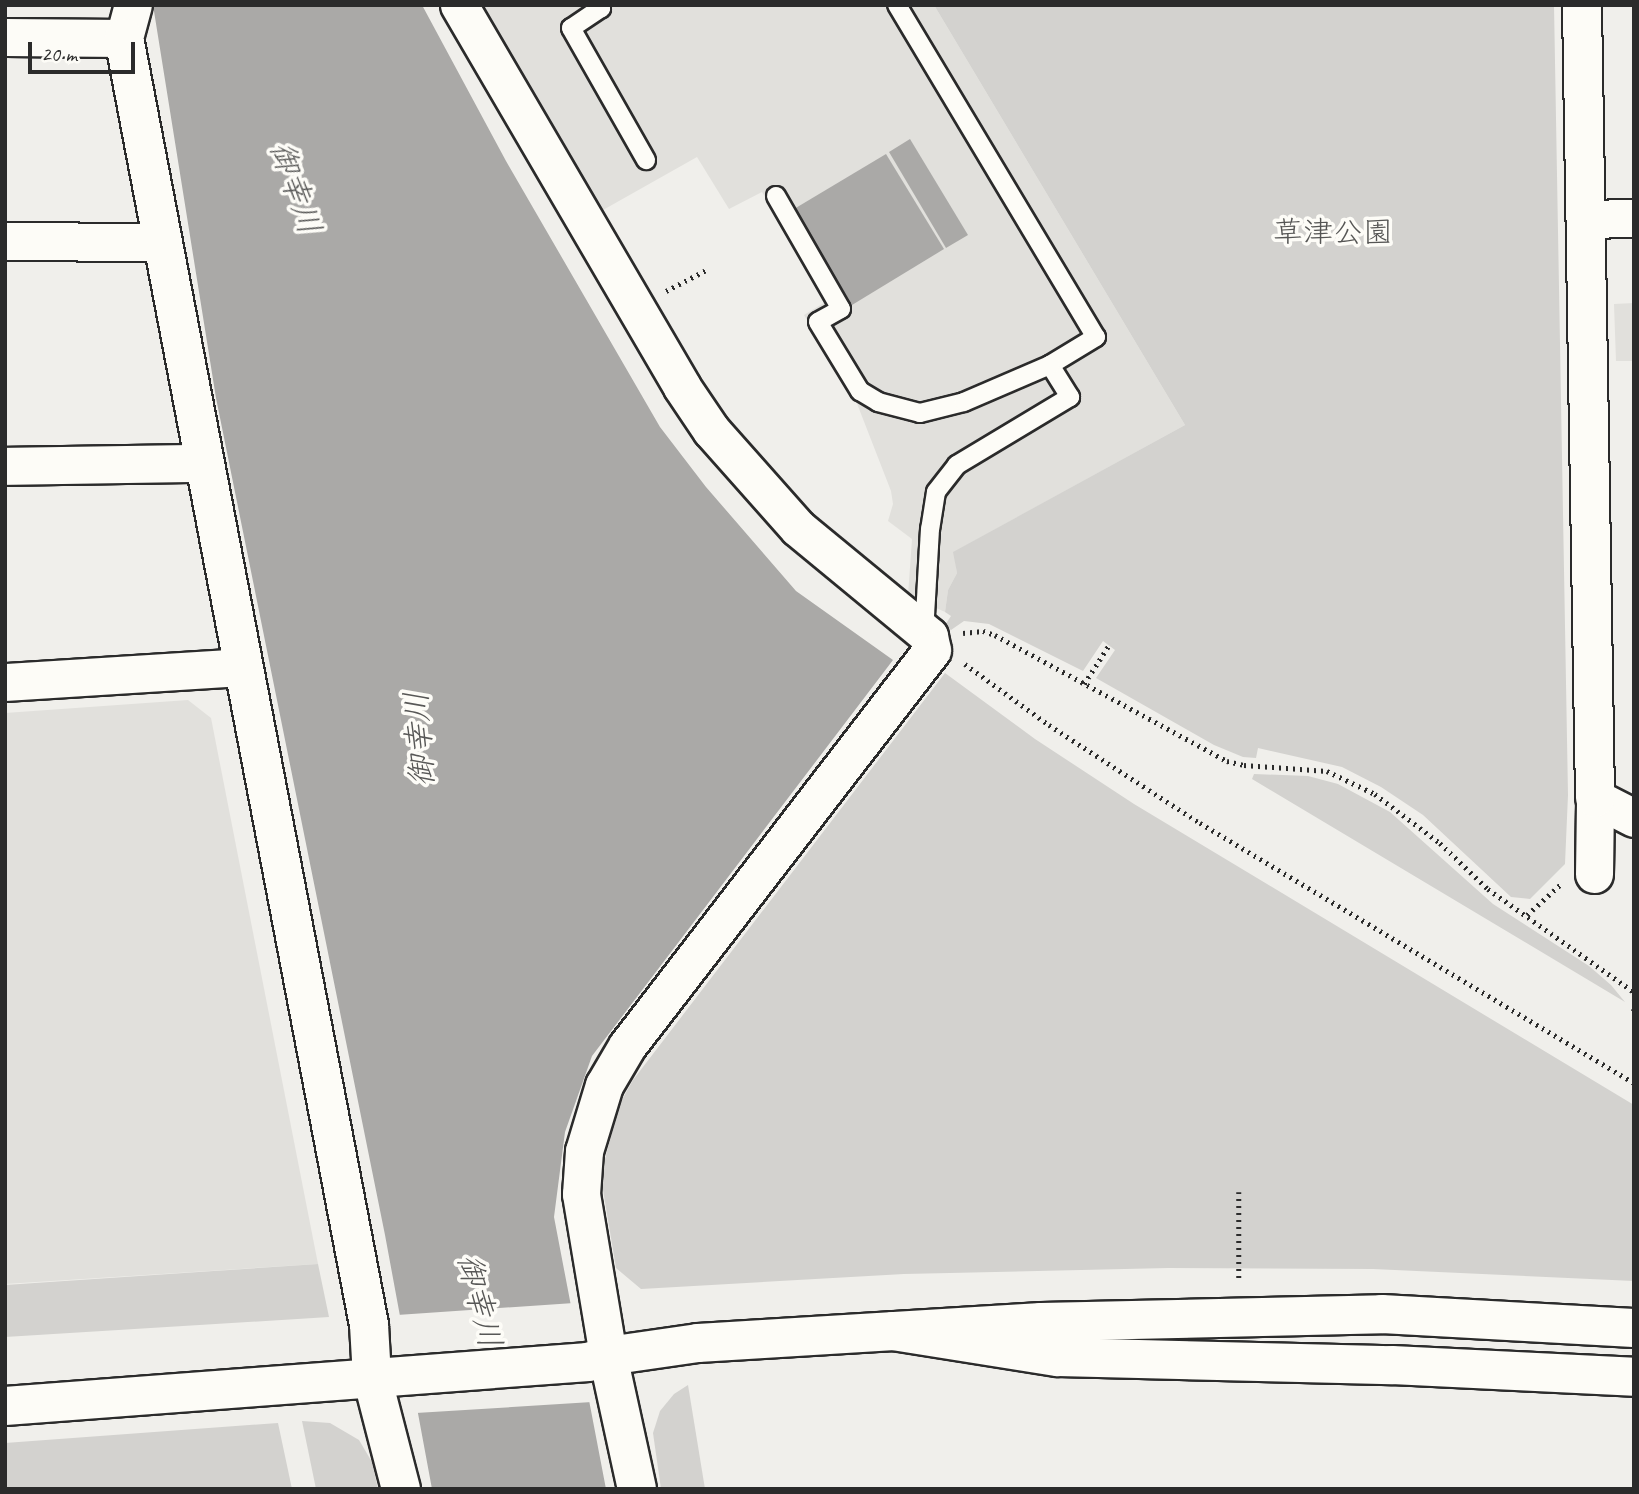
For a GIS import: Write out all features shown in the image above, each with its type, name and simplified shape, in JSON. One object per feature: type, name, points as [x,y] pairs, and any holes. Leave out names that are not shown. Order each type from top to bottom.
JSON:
[{"type":"main road","points":[[1582,5],[1595,798]]},
{"type":"main road","points":[[128,22],[162,242],[366,1311],[390,1376],[401,1489]]},
{"type":"main road","points":[[5,1403],[598,1359],[698,1343],[1041,1322],[1382,1314],[1634,1328]]},
{"type":"main road","points":[[893,1331],[1058,1357],[1392,1365],[1634,1377]]},
{"type":"main road","points":[[598,1359],[638,1489]]},
{"type":"street","points":[[459,5],[682,387],[711,430],[798,528],[928,641],[627,1046],[604,1085],[584,1151],[581,1194],[598,1359]]},
{"type":"street","points":[[5,37],[128,22]]},
{"type":"street","points":[[1585,219],[1634,218]]},
{"type":"street","points":[[5,241],[162,242]]},
{"type":"street","points":[[5,466],[204,463]]},
{"type":"street","points":[[5,682],[243,667]]},
{"type":"street","points":[[1594,874],[1595,798],[1634,818]]},
{"type":"lane","points":[[599,5],[601,8],[571,28],[646,160]]},
{"type":"lane","points":[[776,196],[841,309],[818,321],[860,391],[878,402],[920,412],[964,402],[1050,365],[1096,337],[897,5]]},
{"type":"lane","points":[[928,641],[930,529],[936,492],[957,465],[1070,397],[1050,365]]},
{"type":"path","points":[[674,287],[708,270]]},
{"type":"path","points":[[928,641],[983,631],[1227,761],[1244,765],[1327,771],[1375,794],[1440,843],[1488,889],[1634,992]]},
{"type":"path","points":[[928,641],[960,660],[1049,725],[1200,823],[1634,1083]]},
{"type":"path","points":[[1084,684],[1109,645]]},
{"type":"path","points":[[1239,1192],[1239,1279]]},
{"type":"shaded area","points":[[481,5],[934,5],[1185,425],[954,552],[957,573],[948,590],[945,612],[908,595],[912,539],[888,521],[893,504],[891,491],[856,401],[804,315],[827,301],[762,192],[729,209],[697,157],[603,210]]},
{"type":"shaded area","points":[[1634,303],[1634,361],[1616,361],[1614,304]]},
{"type":"shaded area","points":[[188,700],[211,718],[318,1264],[5,1284],[5,713]]},
{"type":"green space","name":"草津公園","points":[[934,5],[1554,5],[1568,795],[1565,864],[1530,899],[1511,897],[1423,815],[1381,787],[1342,767],[1258,748],[1256,758],[1243,757],[1214,745],[1096,678],[1115,650],[1103,641],[1083,671],[989,624],[964,621],[951,630],[945,625],[951,616],[945,612],[948,590],[957,573],[953,552],[1185,425]]},
{"type":"green space","points":[[945,673],[1035,739],[1134,804],[1634,1105],[1634,1281],[1373,1269],[1168,1268],[904,1274],[641,1289],[616,1268],[602,1184],[605,1159],[619,1105],[633,1080]]},
{"type":"green space","points":[[1254,774],[1308,776],[1338,784],[1390,812],[1493,904],[1589,966],[1611,985],[1625,1002],[1252,779]]},
{"type":"green space","points":[[318,1264],[329,1317],[5,1337],[5,1285]]},
{"type":"green space","points":[[688,1385],[705,1489],[661,1489],[653,1433],[660,1411],[674,1394]]},
{"type":"green space","points":[[302,1421],[330,1423],[359,1440],[372,1462],[378,1489],[316,1489]]},
{"type":"green space","points":[[278,1423],[292,1489],[5,1489],[5,1443]]},
{"type":"water","name":"御幸川","points":[[153,5],[422,5],[506,161],[660,427],[706,487],[796,591],[893,660],[592,1056],[565,1132],[554,1217],[606,1489],[432,1489],[385,1235],[216,398]]},
{"type":"water","points":[[910,139],[968,235],[946,248],[889,152]]},
{"type":"water","points":[[886,154],[944,249],[852,305],[794,209]]},
{"type":"pier","points":[[574,1303],[592,1402],[416,1413],[397,1315]]}]
